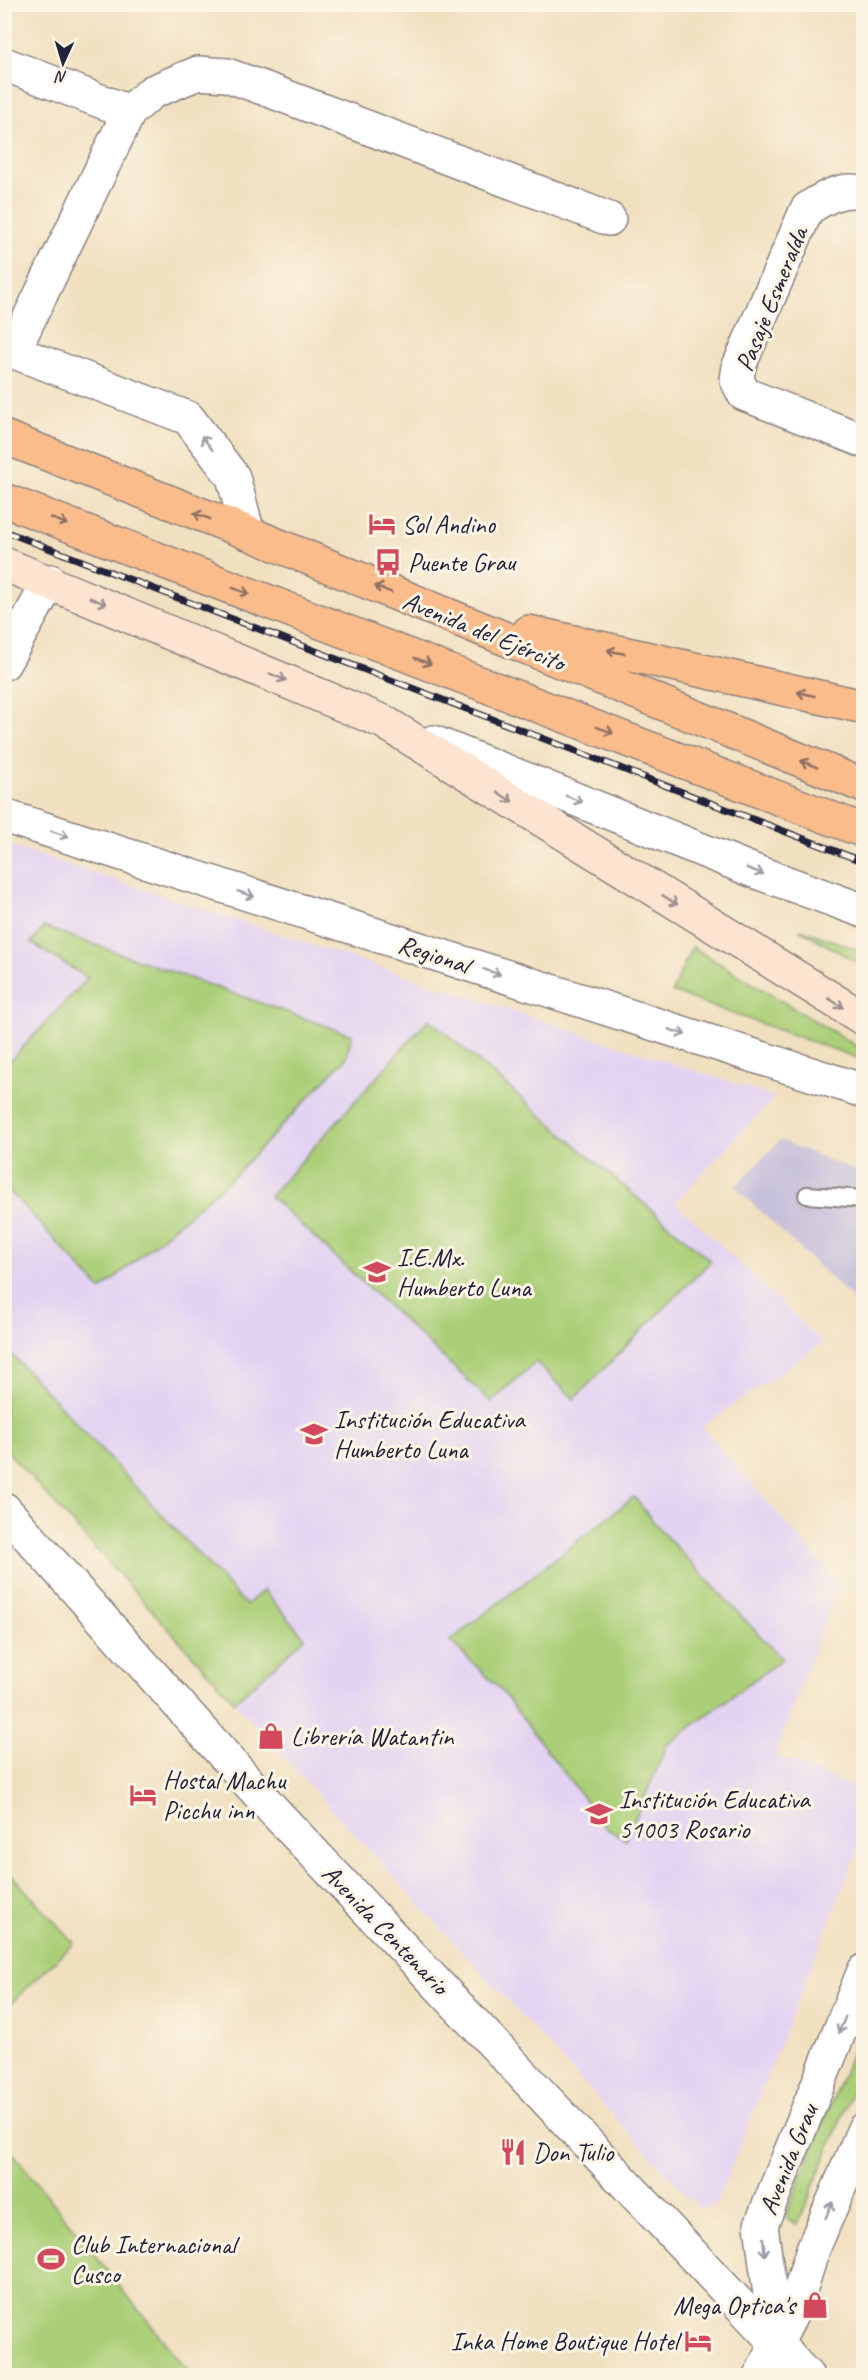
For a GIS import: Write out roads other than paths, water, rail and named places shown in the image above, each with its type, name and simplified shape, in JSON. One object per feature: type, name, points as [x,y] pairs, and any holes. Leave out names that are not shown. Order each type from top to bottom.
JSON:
[{"type":"main road","name":"Avenida del Ejército","points":[[4,437],[248,533],[864,786]]},
{"type":"main road","name":"Avenida del Ejército","points":[[4,500],[864,831]]},
{"type":"main road","points":[[4,564],[50,581],[384,722],[864,1020]]},
{"type":"main road","points":[[437,612],[864,707]]},
{"type":"street","points":[[4,64],[129,111]]},
{"type":"street","points":[[248,533],[233,477],[188,418],[9,350],[129,111],[152,92],[198,73],[227,75],[609,219]]},
{"type":"street","name":"Pasaje Esmeralda","points":[[864,193],[856,190],[828,195],[807,209],[738,366],[737,380],[744,394],[864,441]]},
{"type":"street","points":[[4,663],[50,581]]},
{"type":"street","points":[[384,722],[754,871],[864,910]]},
{"type":"street","name":"Regional","points":[[4,816],[864,1091]]},
{"type":"street","name":"Avenida Centenario","points":[[4,1509],[273,1810],[807,2376]]},
{"type":"street","name":"Avenida Grau","points":[[776,2341],[761,2225],[864,1971]]},
{"type":"street","points":[[760,2376],[795,2307],[813,2249],[864,2129]]},
{"type":"lane","points":[[807,1195],[864,1200]]},
{"type":"railway","points":[[4,531],[864,862]]},
{"type":"place","name":"Sol Andino","points":[[382,524]]},
{"type":"place","name":"Puente Grau","points":[[388,562]]},
{"type":"place","name":"I.E.Mx. Humberto Luna","points":[[377,1272]]},
{"type":"place","name":"Institución Educativa Humberto Luna","points":[[314,1434]]},
{"type":"place","name":"Librería Watantin","points":[[271,1736]]},
{"type":"place","name":"Hostal Machu Picchu inn","points":[[143,1795]]},
{"type":"place","name":"Institución Educativa 51003 Rosario","points":[[599,1814]]},
{"type":"place","name":"Don Tulio","points":[[513,2152]]},
{"type":"place","name":"Club Internacional Cusco","points":[[51,2259]]},
{"type":"place","name":"Mega Optica's","points":[[815,2305]]},
{"type":"place","name":"Inka Home Boutique Hotel","points":[[698,2341]]}]
